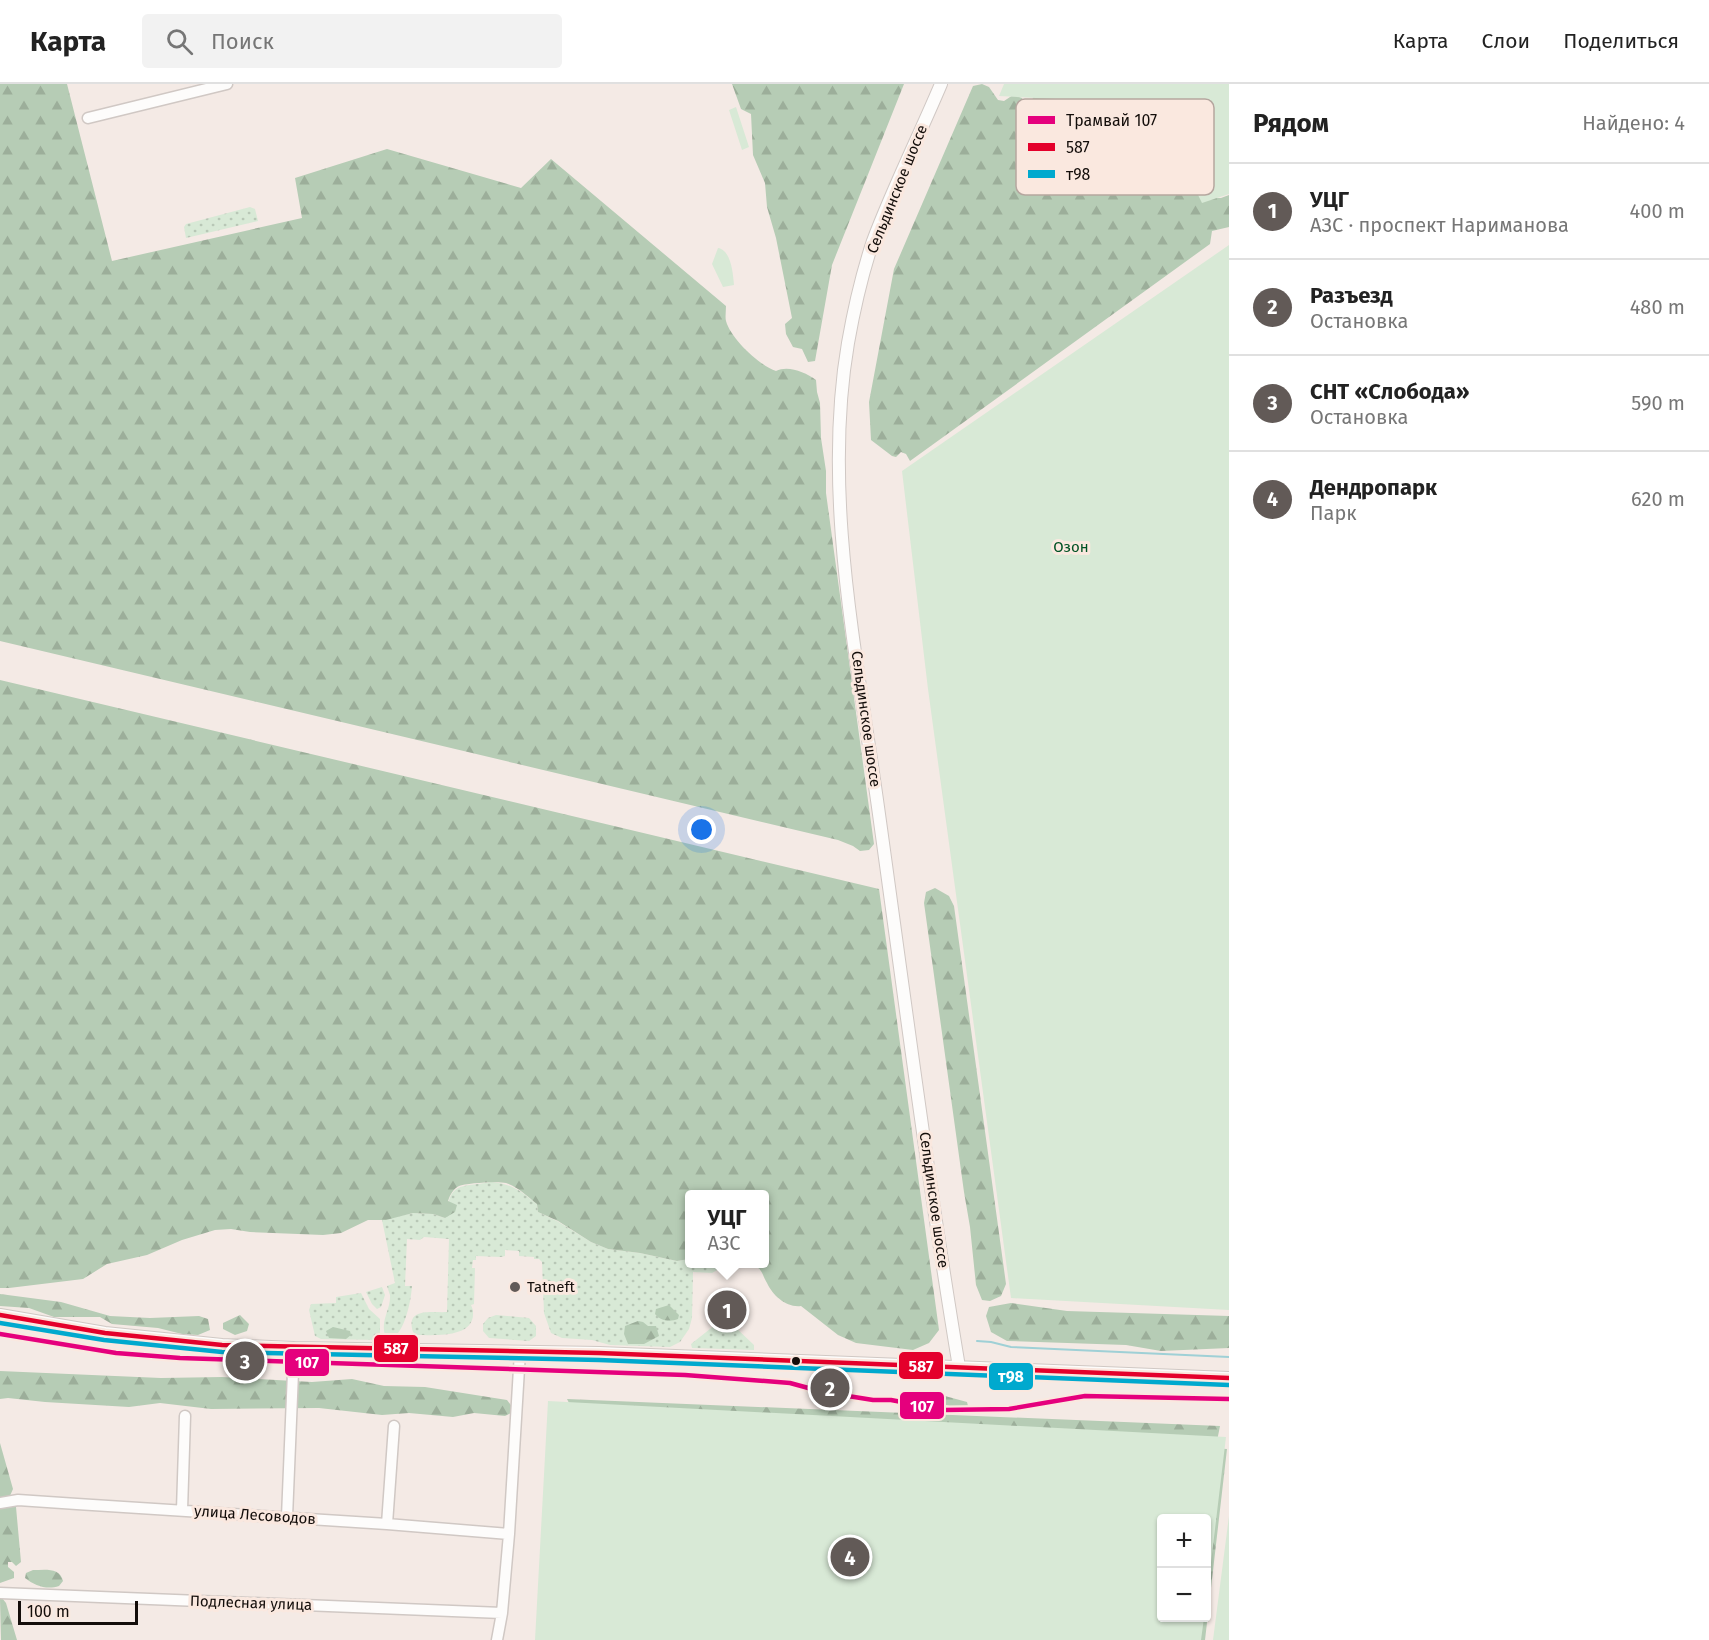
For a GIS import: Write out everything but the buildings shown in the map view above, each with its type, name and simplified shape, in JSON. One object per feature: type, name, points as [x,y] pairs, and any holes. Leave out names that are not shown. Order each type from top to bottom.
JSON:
[{"type":"main road","name":"Сельдинское шоссе","points":[[941,84],[873,241],[858,294],[848,343],[837,440],[848,593],[907,1017],[959,1366]]},
{"type":"main road","points":[[0,1315],[63,1327],[170,1341],[294,1348],[520,1352],[959,1366],[1229,1378]]},
{"type":"street","points":[[88,118],[226,84]]},
{"type":"street","points":[[286,1517],[294,1348]]},
{"type":"street","points":[[497,1640],[502,1613],[509,1534],[520,1352]]},
{"type":"street","points":[[182,1510],[185,1416]]},
{"type":"street","points":[[387,1524],[394,1426]]},
{"type":"street","name":"улица Лесоводов","points":[[0,1503],[18,1500],[509,1534]]},
{"type":"street","name":"Подлесная улица","points":[[0,1593],[502,1613]]},
{"type":"green space","points":[[0,84],[67,84],[112,261],[302,218],[295,178],[387,149],[521,188],[551,159],[726,306],[729,328],[754,357],[776,371],[796,370],[816,380],[820,403],[826,493],[874,844],[869,850],[860,851],[838,840],[0,641]]},
{"type":"green space","points":[[732,84],[904,84],[832,265],[815,361],[808,362],[802,349],[793,347],[786,334],[785,324],[792,318],[776,238],[767,207],[765,183],[753,155],[751,114],[741,109]]},
{"type":"green space","points":[[982,84],[989,87],[998,100],[1004,101],[1013,95],[1022,99],[1016,99],[1016,195],[1209,195],[1211,198],[1221,198],[1229,195],[1229,227],[1212,231],[1210,244],[910,461],[906,454],[901,452],[896,457],[892,456],[871,440],[869,402],[894,269],[973,86]]},
{"type":"green space","points":[[1004,84],[1229,84],[1229,194],[1202,203],[1198,195],[1214,195],[1214,99],[1057,99],[999,96]]},
{"type":"green space","points":[[1036,92],[1070,99],[1032,99]]},
{"type":"green space","points":[[1077,95],[1152,99],[1076,99]]},
{"type":"green space","points":[[736,107],[749,147],[742,150],[729,110]]},
{"type":"green space","points":[[250,207],[255,209],[258,221],[186,238],[184,227],[186,224]]},
{"type":"green space","name":"Озон","points":[[1229,245],[1229,1310],[1011,1298],[928,689],[902,471]]},
{"type":"green space","points":[[718,248],[729,257],[734,285],[723,287],[712,264]]},
{"type":"green space","points":[[0,680],[879,889],[939,1330],[929,1343],[913,1350],[856,1343],[838,1335],[801,1306],[791,1305],[781,1300],[773,1292],[758,1268],[769,1268],[769,1190],[685,1190],[685,1260],[677,1261],[608,1249],[591,1242],[558,1221],[538,1212],[537,1204],[514,1187],[506,1183],[489,1182],[457,1187],[448,1201],[457,1205],[455,1212],[445,1218],[433,1214],[413,1213],[386,1220],[368,1220],[341,1233],[323,1235],[215,1230],[182,1240],[147,1255],[107,1264],[83,1279],[0,1288]]},
{"type":"green space","points":[[935,888],[949,896],[954,906],[1006,1284],[1001,1296],[990,1301],[982,1300],[976,1285],[970,1227],[924,903],[926,892]]},
{"type":"green space","points":[[491,1182],[505,1184],[526,1195],[537,1204],[538,1212],[608,1249],[677,1261],[685,1260],[685,1268],[721,1268],[712,1273],[693,1272],[692,1318],[689,1329],[680,1342],[670,1347],[610,1345],[592,1340],[562,1338],[551,1333],[544,1313],[542,1262],[534,1257],[519,1256],[519,1251],[505,1250],[505,1256],[476,1256],[476,1260],[473,1260],[472,1268],[475,1268],[474,1304],[471,1305],[472,1321],[467,1327],[452,1334],[417,1335],[413,1332],[412,1324],[416,1315],[428,1312],[447,1312],[449,1239],[424,1237],[420,1240],[407,1239],[405,1286],[412,1286],[410,1301],[406,1318],[398,1333],[387,1340],[384,1322],[390,1295],[387,1286],[395,1283],[382,1220],[413,1213],[433,1214],[445,1218],[450,1197],[454,1191],[464,1186]]},
{"type":"green space","points":[[382,1287],[385,1295],[381,1307],[377,1309],[366,1292]]},
{"type":"green space","points":[[361,1293],[369,1309],[380,1319],[380,1340],[321,1339],[315,1336],[309,1310],[311,1304],[336,1303],[336,1297]]},
{"type":"green space","points":[[0,1294],[61,1302],[110,1316],[150,1318],[199,1316],[208,1319],[210,1330],[198,1335],[182,1334],[158,1328],[112,1324],[100,1317],[54,1317],[29,1308],[0,1306]]},
{"type":"green space","points":[[1011,1303],[1067,1311],[1229,1316],[1229,1348],[1161,1351],[1126,1345],[1007,1341],[991,1332],[986,1316],[989,1307]]},
{"type":"green space","points":[[669,1305],[679,1315],[678,1319],[665,1320],[655,1314],[656,1309]]},
{"type":"green space","points":[[240,1315],[249,1324],[247,1331],[235,1335],[223,1329],[223,1323]]},
{"type":"green space","points":[[496,1315],[529,1318],[536,1326],[536,1336],[529,1341],[489,1338],[483,1331],[483,1324],[488,1318]]},
{"type":"green space","points":[[638,1321],[648,1326],[656,1326],[659,1336],[644,1344],[628,1344],[624,1334],[625,1326]]},
{"type":"green space","points":[[715,1325],[733,1325],[754,1345],[754,1350],[692,1348],[691,1344]]},
{"type":"green space","points":[[333,1327],[350,1331],[351,1335],[346,1339],[329,1338],[326,1331]]},
{"type":"green space","points":[[0,1371],[161,1378],[222,1377],[312,1382],[352,1379],[384,1386],[425,1387],[507,1400],[513,1408],[511,1413],[505,1416],[474,1413],[453,1417],[409,1413],[382,1415],[319,1408],[211,1409],[160,1403],[129,1407],[0,1399]]},
{"type":"green space","points":[[934,1393],[967,1402],[968,1406],[954,1407],[939,1403],[930,1398]]},
{"type":"green space","points":[[567,1399],[1220,1426],[1216,1446],[577,1419]]},
{"type":"green space","points":[[548,1401],[1226,1437],[1211,1563],[1211,1514],[1157,1514],[1157,1622],[1203,1622],[1201,1640],[535,1640]]},
{"type":"green space","points":[[0,1443],[13,1489],[9,1498],[0,1499]]},
{"type":"green space","points":[[1197,1447],[1227,1449],[1211,1588],[1211,1514],[1205,1514]]},
{"type":"green space","points":[[8,1505],[16,1507],[21,1562],[16,1566],[8,1562],[8,1567],[14,1572],[14,1578],[0,1583],[0,1508]]},
{"type":"green space","points":[[1229,1516],[1229,1640],[1213,1640]]},
{"type":"green space","points":[[33,1570],[55,1571],[59,1573],[63,1581],[55,1587],[37,1585],[25,1578],[26,1573]]},
{"type":"green space","points":[[2,1598],[6,1603],[17,1640],[1,1640],[0,1599]]},
{"type":"green space","points":[[1177,1622],[1207,1622],[1205,1640],[1175,1640]]},
{"type":"waterway","points":[[977,1341],[1011,1347],[1229,1357]]},
{"type":"tram line","name":"107","points":[[0,1334],[116,1353],[180,1358],[685,1375],[790,1383],[823,1392],[873,1400],[891,1400],[944,1410],[1009,1409],[1085,1396],[1229,1399]]},
{"type":"transit line","name":"587","points":[[0,1315],[105,1333],[222,1345],[599,1353],[1229,1378]]},
{"type":"transit line","name":"т98","points":[[0,1323],[104,1340],[222,1352],[599,1360],[1229,1385]]},
{"type":"place","name":"Tatneft","points":[[515,1287]]},
{"type":"place","name":"УЦГ","points":[[727,1310]]},
{"type":"place","name":"СНТ «Слобода»","points":[[245,1361]]},
{"type":"place","name":"Разъезд","points":[[830,1388]]},
{"type":"place","name":"Дендропарк","points":[[850,1557]]}]
